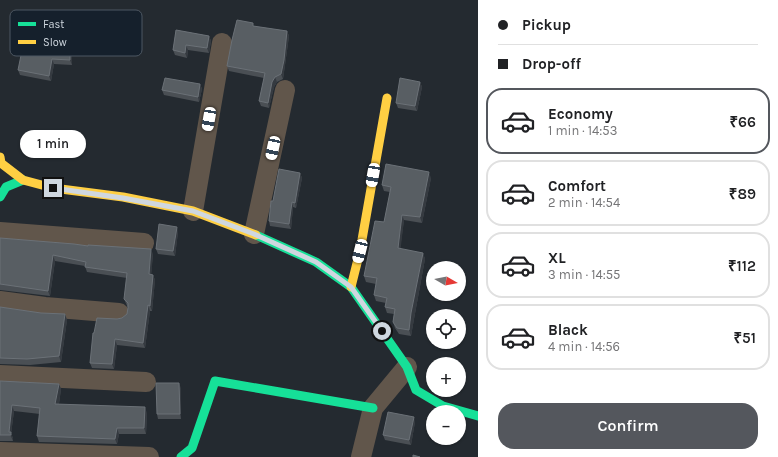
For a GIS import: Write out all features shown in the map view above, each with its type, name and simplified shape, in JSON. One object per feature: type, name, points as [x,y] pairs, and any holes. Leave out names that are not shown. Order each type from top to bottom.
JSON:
[{"type":"main road","points":[[351,287],[360,251],[387,98]]},
{"type":"main road","points":[[0,161],[23,180],[53,188],[123,198],[193,211],[254,234],[316,262],[351,287],[407,367],[416,390],[443,406],[478,416]]},
{"type":"main road","points":[[0,196],[6,187],[23,180]]},
{"type":"main road","points":[[181,457],[192,448],[215,381],[373,408]]},
{"type":"street","points":[[193,211],[222,43]]},
{"type":"street","points":[[254,234],[285,90]]},
{"type":"street","points":[[0,232],[144,243]]},
{"type":"street","points":[[0,301],[45,307],[119,313]]},
{"type":"street","points":[[361,457],[373,408],[407,367]]},
{"type":"street","points":[[0,375],[146,382]]},
{"type":"street","points":[[0,452],[149,457]]},
{"type":"building","points":[[237,20],[253,23],[253,26],[287,31],[281,74],[275,77],[272,82],[268,103],[259,101],[265,73],[227,66]]},
{"type":"building","points":[[176,30],[209,36],[207,48],[186,45],[185,53],[173,50]]},
{"type":"building","points":[[21,56],[70,56],[70,60],[52,59],[49,76],[18,70]]},
{"type":"building","points":[[165,78],[200,84],[198,97],[162,90]]},
{"type":"building","points":[[400,78],[420,82],[415,106],[396,103]]},
{"type":"building","points":[[386,164],[429,172],[420,217],[402,215],[398,248],[423,253],[409,330],[397,328],[393,322],[395,309],[385,307],[387,298],[374,295],[377,278],[364,276],[375,221],[384,222],[391,187],[382,185]]},
{"type":"building","points":[[279,169],[300,173],[295,203],[292,202],[289,224],[269,221],[271,201],[273,201]]},
{"type":"building","points":[[159,224],[177,227],[173,251],[156,249]]},
{"type":"building","points":[[0,238],[88,246],[151,249],[149,274],[153,275],[150,306],[148,305],[143,343],[115,339],[112,364],[90,363],[93,333],[97,318],[117,319],[122,318],[127,314],[128,303],[124,299],[127,273],[85,267],[86,262],[53,255],[48,291],[0,284]]},
{"type":"building","points":[[0,307],[41,313],[65,314],[59,356],[27,359],[0,358]]},
{"type":"building","points":[[0,381],[59,384],[55,404],[145,407],[144,428],[117,428],[115,439],[37,436],[40,408],[12,405],[9,432],[11,432],[11,435],[0,435]]},
{"type":"building","points":[[156,383],[179,383],[180,414],[157,414]]},
{"type":"building","points":[[388,412],[414,417],[409,440],[383,435]]},
{"type":"traffic: fast","points":[[0,197],[6,187],[23,180]]},
{"type":"traffic: fast","points":[[256,235],[316,262],[351,287],[407,367],[416,390],[443,406],[478,416]]},
{"type":"traffic: fast","points":[[181,457],[192,448],[215,381],[373,408]]},
{"type":"traffic: slow","points":[[351,287],[360,251],[387,98]]},
{"type":"traffic: slow","points":[[0,157],[1,163],[23,180],[53,188],[123,197],[193,211],[256,235]]},
{"type":"route","points":[[53,188],[123,198],[193,211],[254,234],[316,262],[351,287],[382,331]]}]
